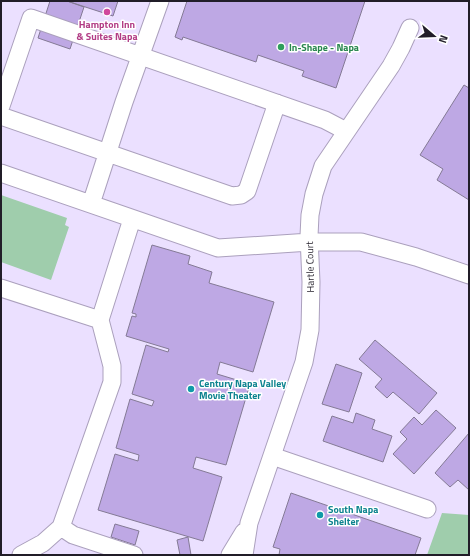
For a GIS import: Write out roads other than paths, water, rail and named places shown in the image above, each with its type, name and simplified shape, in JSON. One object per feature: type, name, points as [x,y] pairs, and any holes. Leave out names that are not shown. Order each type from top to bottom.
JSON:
[{"type":"street","points":[[91,204],[160,1]]},
{"type":"street","points":[[1,106],[30,18],[325,120],[346,131]]},
{"type":"street","name":"Hartle Court","points":[[230,555],[249,523],[304,362],[310,330],[310,215],[314,194],[323,166],[391,66],[410,28]]},
{"type":"street","points":[[1,116],[232,196],[241,195],[247,191],[277,104]]},
{"type":"street","points":[[1,173],[218,248],[310,242],[361,242],[416,257],[469,275]]},
{"type":"street","points":[[21,555],[43,543],[61,527],[112,382],[112,366],[100,320],[132,219]]},
{"type":"street","points":[[1,288],[100,320]]},
{"type":"street","points":[[272,456],[427,509]]},
{"type":"street","name":"Hartle Court","points":[[244,555],[249,523]]},
{"type":"street","points":[[61,527],[73,535],[134,555]]},
{"type":"place","name":"Hampton Inn & Suites Napa","points":[[107,12]]},
{"type":"place","name":"In-Shape - Napa","points":[[281,47]]},
{"type":"place","name":"Century Napa Valley Movie Theater","points":[[191,389]]},
{"type":"place","name":"South Napa Shelter","points":[[320,515]]}]
